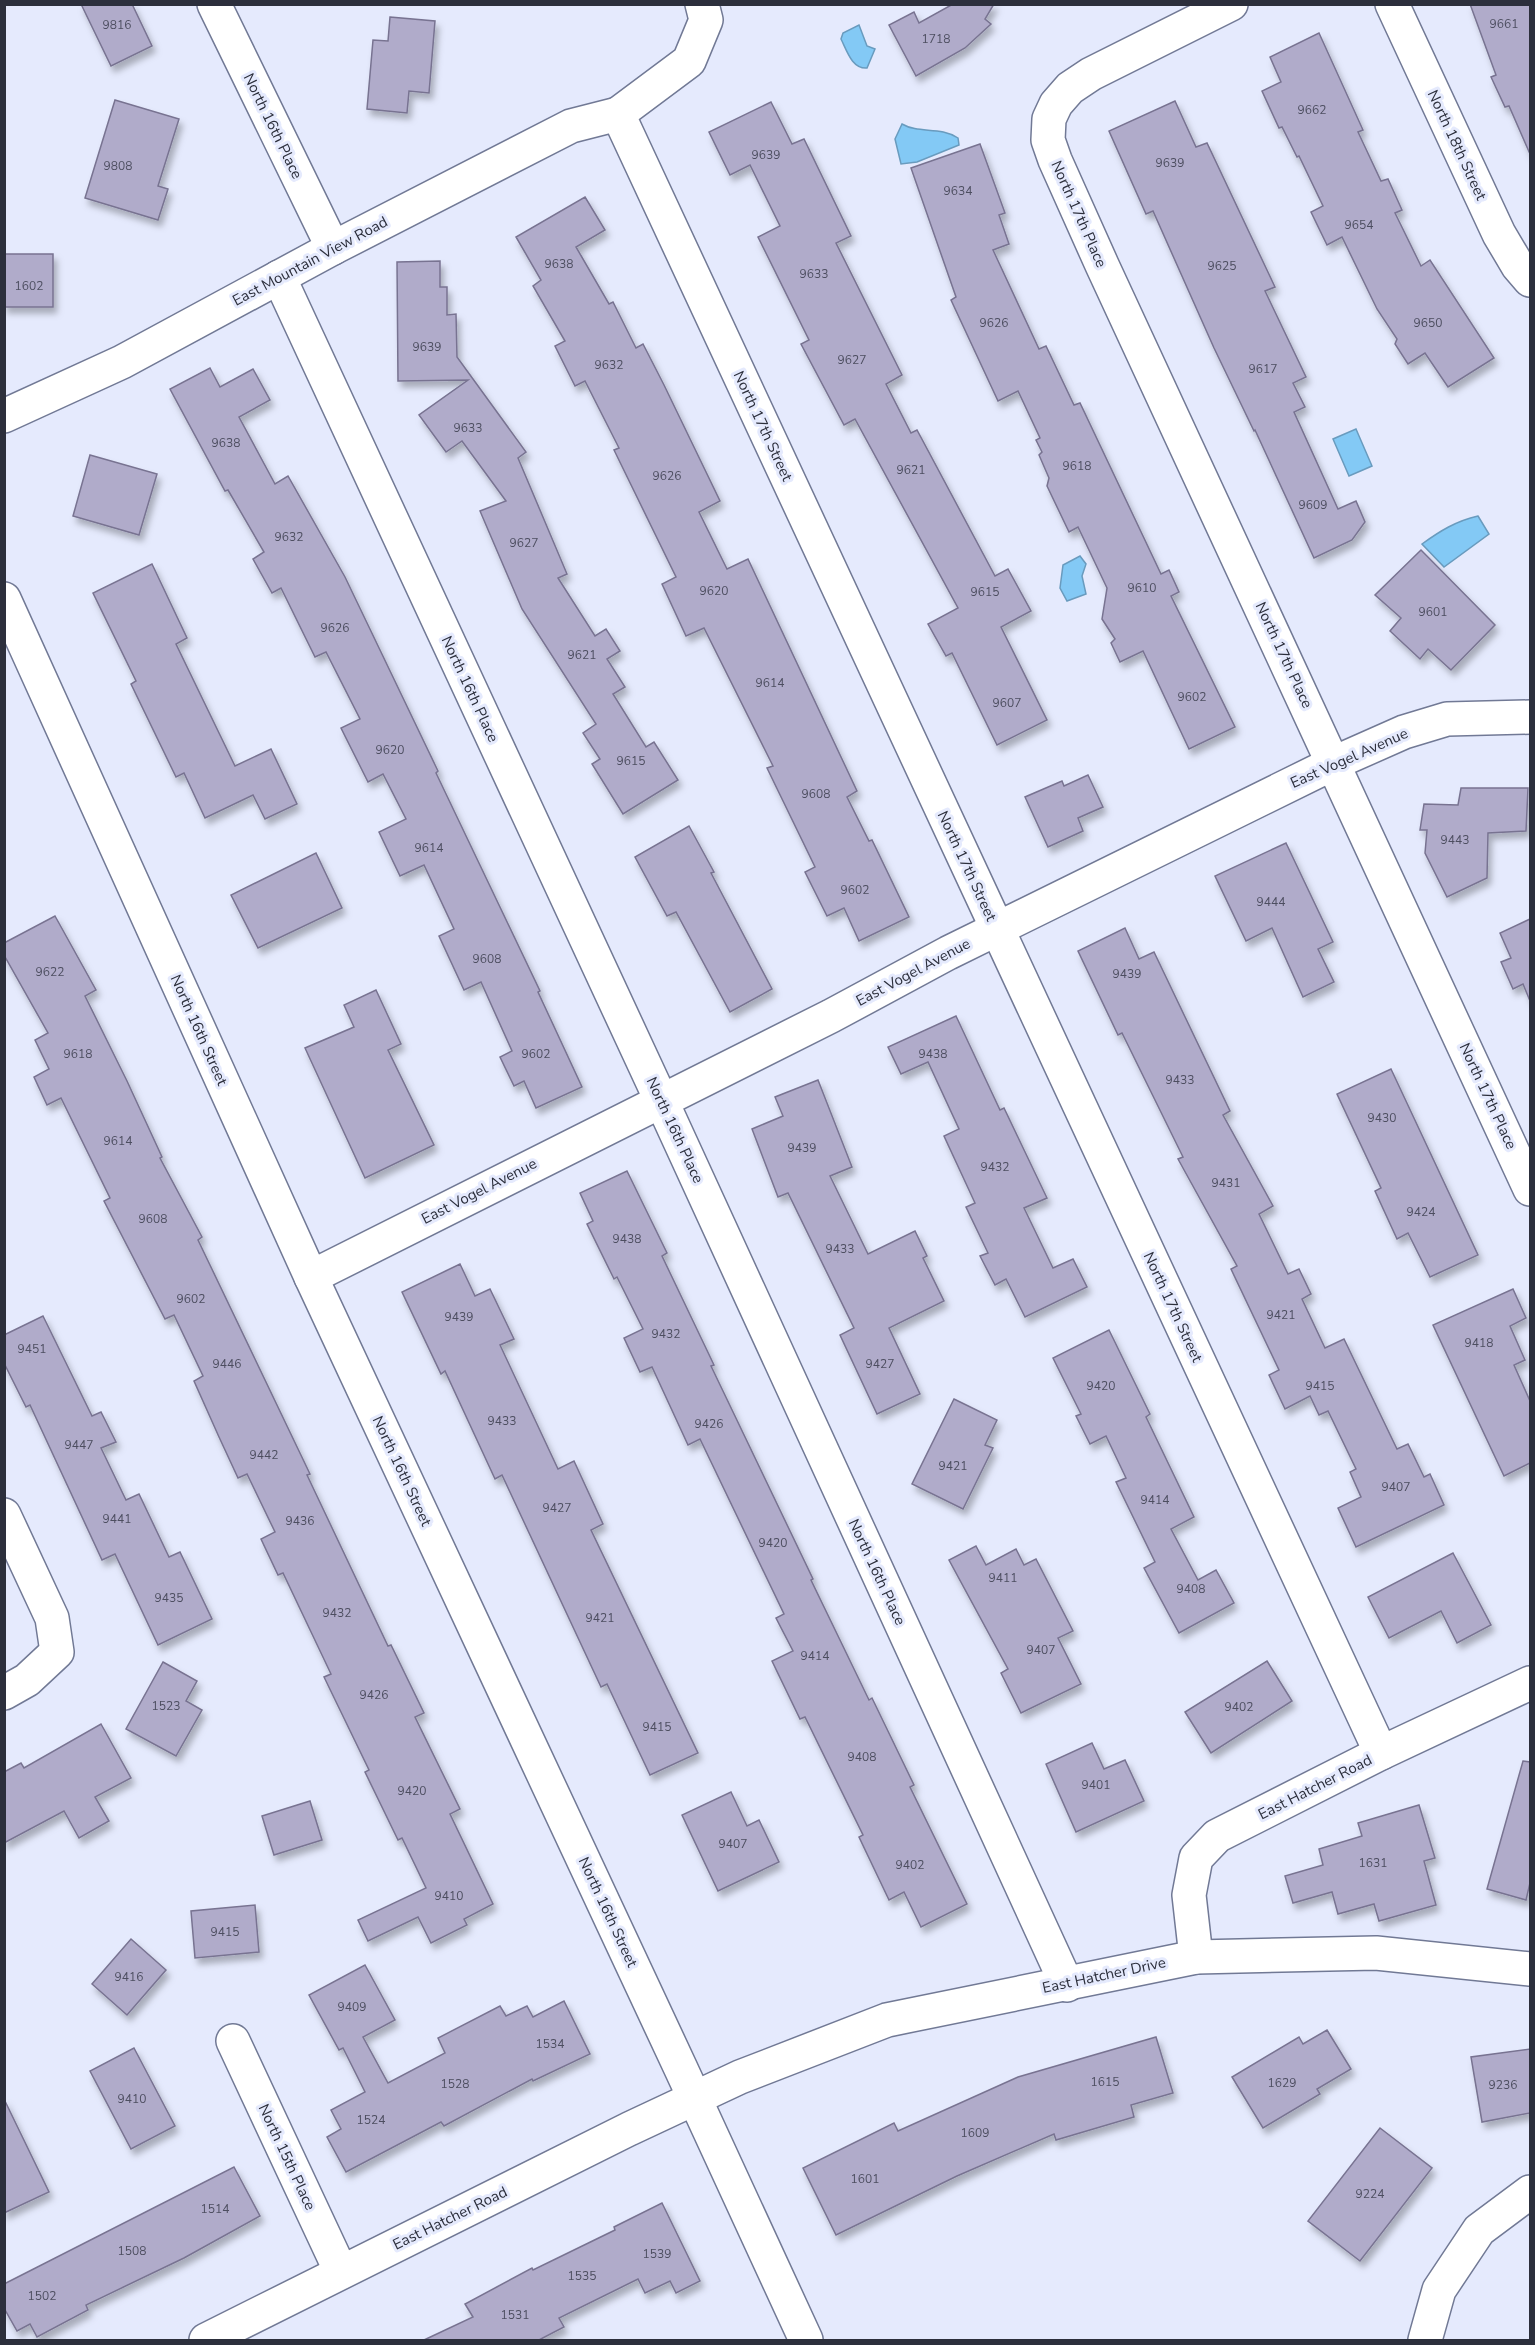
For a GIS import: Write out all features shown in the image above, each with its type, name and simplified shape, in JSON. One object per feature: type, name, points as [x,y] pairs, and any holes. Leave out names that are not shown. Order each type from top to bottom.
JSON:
[{"type":"street","name":"North 16th Place","points":[[214,4],[333,248]]},
{"type":"street","points":[[618,114],[689,61],[706,20],[702,4]]},
{"type":"street","name":"North 17th Place","points":[[1231,4],[1091,74],[1070,88],[1056,104],[1049,118],[1048,141],[1060,173],[1530,1189]]},
{"type":"street","name":"North 18th Street","points":[[1392,4],[1499,234],[1518,266],[1530,280]]},
{"type":"street","name":"East Mountain View Road","points":[[4,416],[122,362],[333,248],[571,126],[618,114]]},
{"type":"street","name":"North 17th Street","points":[[618,114],[1381,1753]]},
{"type":"street","name":"North 16th Place","points":[[279,277],[661,1100],[1067,1985]]},
{"type":"street","name":"North 16th Street","points":[[4,599],[311,1277],[806,2340]]},
{"type":"street","name":"East Vogel Avenue","points":[[311,1277],[831,1016],[996,930],[1334,764],[1404,732],[1447,719],[1530,717]]},
{"type":"street","points":[[4,1515],[52,1618],[57,1652],[27,1680],[4,1693]]},
{"type":"street","name":"East Hatcher Road","points":[[1196,1957],[1189,1895],[1196,1858],[1216,1836],[1381,1753],[1530,1683]]},
{"type":"street","name":"East Hatcher Drive","points":[[695,2098],[804,2050],[887,2020],[1196,1957],[1376,1953],[1530,1969]]},
{"type":"street","name":"North 15th Place","points":[[233,2041],[341,2272]]},
{"type":"street","name":"East Hatcher Road","points":[[206,2340],[695,2098]]},
{"type":"street","points":[[1425,2340],[1438,2290],[1479,2230],[1530,2192]]},
{"type":"water","points":[[859,25],[867,46],[875,49],[867,68],[857,66],[841,39],[843,33]]},
{"type":"water","points":[[902,124],[915,129],[951,134],[958,138],[959,145],[917,162],[901,164],[895,139]]},
{"type":"water","points":[[1356,429],[1372,466],[1349,476],[1333,439]]},
{"type":"water","points":[[1478,516],[1489,534],[1444,567],[1422,544],[1448,527]]},
{"type":"water","points":[[1080,556],[1086,564],[1082,576],[1086,594],[1067,601],[1060,588],[1063,565]]},
{"type":"building","points":[[81,4],[132,4],[152,46],[111,66]]},
{"type":"building","points":[[953,4],[994,4],[985,19],[991,24],[965,48],[916,76],[889,25],[914,12],[919,23]]},
{"type":"building","points":[[1470,4],[1530,4],[1530,154],[1509,106],[1505,107],[1491,77],[1496,75]]},
{"type":"building","points":[[390,17],[435,21],[429,93],[409,91],[407,113],[367,109],[373,40],[388,41]]},
{"type":"building","points":[[1319,33],[1363,130],[1358,132],[1381,181],[1388,179],[1402,210],[1395,213],[1421,266],[1430,260],[1494,358],[1448,387],[1425,353],[1408,364],[1395,344],[1397,339],[1377,309],[1342,237],[1327,245],[1311,212],[1323,206],[1299,156],[1297,157],[1282,127],[1279,128],[1262,91],[1281,82],[1270,57]]},
{"type":"building","points":[[115,100],[179,119],[158,186],[168,189],[158,220],[85,198]]},
{"type":"building","points":[[1175,101],[1196,147],[1207,143],[1275,287],[1265,291],[1306,377],[1293,383],[1305,407],[1294,412],[1338,509],[1356,501],[1365,522],[1352,540],[1314,558],[1214,348],[1153,211],[1146,214],[1109,131]]},
{"type":"building","points":[[771,102],[792,144],[804,139],[851,236],[836,243],[902,375],[886,384],[911,433],[917,430],[995,576],[1008,569],[1031,611],[1001,627],[1047,720],[997,745],[952,653],[946,656],[928,624],[958,608],[855,419],[844,425],[801,344],[809,340],[758,237],[780,226],[750,165],[730,175],[709,132]]},
{"type":"building","points":[[980,144],[1005,213],[999,215],[1009,244],[993,250],[1039,349],[1046,346],[1074,405],[1080,403],[1161,574],[1169,570],[1179,592],[1171,596],[1235,727],[1189,749],[1143,651],[1120,662],[1111,643],[1115,639],[1102,619],[1107,588],[1078,527],[1069,532],[1047,486],[1049,478],[1039,455],[1042,452],[1036,440],[1040,438],[1018,391],[998,401],[951,300],[956,297],[911,168]]},
{"type":"building","points":[[585,197],[605,230],[576,247],[609,304],[613,302],[636,348],[643,344],[664,385],[720,501],[699,512],[727,569],[748,559],[857,791],[847,797],[869,841],[872,840],[909,917],[859,941],[844,908],[827,916],[805,872],[815,867],[767,768],[773,766],[704,628],[686,636],[662,584],[676,577],[614,450],[619,448],[585,381],[575,386],[555,346],[565,341],[533,286],[541,280],[516,237]]},
{"type":"building","points":[[4,254],[53,254],[53,307],[4,307]]},
{"type":"building","points":[[440,261],[440,287],[447,287],[447,315],[456,314],[457,357],[526,452],[518,458],[567,574],[558,578],[595,636],[606,629],[620,651],[607,659],[625,687],[613,694],[646,747],[654,742],[678,780],[623,814],[592,764],[600,759],[583,733],[596,724],[522,609],[480,511],[506,501],[462,441],[446,452],[419,415],[468,380],[398,381],[397,262]]},
{"type":"building","points":[[210,368],[220,387],[253,369],[270,400],[239,417],[275,484],[288,476],[345,577],[438,771],[436,773],[540,991],[538,992],[582,1087],[536,1108],[524,1081],[514,1086],[500,1057],[512,1051],[481,982],[464,990],[439,936],[454,929],[424,865],[400,876],[379,832],[406,819],[383,774],[368,782],[341,728],[360,719],[326,652],[315,657],[281,588],[272,593],[253,559],[264,552],[228,490],[225,491],[170,389]]},
{"type":"building","points":[[90,455],[157,474],[139,535],[73,516]]},
{"type":"building","points":[[1421,550],[1495,625],[1451,670],[1428,649],[1420,659],[1390,631],[1401,618],[1375,595]]},
{"type":"building","points":[[152,564],[187,638],[176,644],[235,766],[271,749],[297,804],[265,819],[253,795],[205,818],[184,773],[176,777],[131,684],[136,681],[93,593]]},
{"type":"building","points":[[1088,775],[1103,807],[1078,818],[1083,831],[1048,847],[1025,797],[1062,781],[1064,786]]},
{"type":"building","points":[[1461,788],[1528,788],[1526,831],[1488,833],[1487,878],[1447,897],[1425,853],[1427,830],[1420,830],[1424,804],[1458,805]]},
{"type":"building","points":[[689,826],[772,989],[730,1012],[676,912],[667,916],[635,857]]},
{"type":"building","points":[[1286,843],[1333,942],[1318,949],[1334,982],[1303,997],[1272,928],[1246,941],[1215,876]]},
{"type":"building","points":[[316,853],[342,908],[258,948],[231,895]]},
{"type":"building","points":[[55,916],[96,990],[85,996],[127,1081],[162,1157],[160,1158],[202,1237],[198,1240],[310,1474],[307,1475],[388,1646],[391,1645],[424,1713],[415,1717],[460,1809],[450,1814],[493,1904],[464,1919],[467,1925],[431,1943],[418,1917],[368,1941],[358,1920],[426,1888],[402,1838],[398,1840],[365,1772],[369,1770],[324,1677],[331,1674],[283,1573],[278,1575],[261,1539],[275,1532],[247,1474],[238,1478],[194,1381],[203,1376],[174,1315],[165,1319],[104,1201],[110,1198],[61,1098],[47,1105],[34,1077],[49,1069],[35,1040],[48,1033],[4,955],[4,943]]},
{"type":"building","points":[[1530,919],[1530,1001],[1523,984],[1513,989],[1501,962],[1511,958],[1500,933]]},
{"type":"building","points":[[1125,928],[1139,959],[1154,952],[1230,1111],[1223,1115],[1273,1206],[1259,1214],[1288,1274],[1299,1269],[1311,1294],[1302,1299],[1325,1348],[1344,1339],[1397,1449],[1408,1444],[1424,1477],[1430,1474],[1444,1505],[1356,1547],[1338,1508],[1361,1497],[1350,1472],[1356,1469],[1328,1411],[1319,1415],[1310,1396],[1285,1409],[1269,1375],[1279,1370],[1231,1269],[1237,1266],[1178,1159],[1183,1157],[1122,1033],[1118,1035],[1078,951]]},
{"type":"building","points":[[376,990],[401,1044],[388,1050],[434,1145],[365,1178],[305,1048],[354,1027],[344,1005]]},
{"type":"building","points":[[956,1016],[1000,1110],[1004,1108],[1047,1198],[1024,1208],[1053,1268],[1073,1259],[1087,1287],[1025,1317],[1006,1279],[995,1285],[980,1256],[988,1253],[966,1207],[975,1203],[944,1136],[959,1129],[928,1062],[901,1074],[888,1047]]},
{"type":"building","points":[[1391,1069],[1478,1255],[1430,1277],[1408,1233],[1397,1239],[1375,1191],[1381,1188],[1337,1094]]},
{"type":"building","points":[[818,1080],[852,1167],[830,1176],[868,1254],[915,1231],[927,1256],[923,1258],[944,1301],[889,1328],[920,1394],[877,1414],[840,1335],[854,1328],[788,1193],[778,1197],[752,1129],[783,1116],[775,1097]]},
{"type":"building","points":[[627,1171],[667,1253],[662,1256],[714,1365],[711,1366],[869,1700],[872,1698],[914,1785],[910,1787],[967,1904],[921,1927],[904,1892],[889,1900],[859,1837],[863,1835],[805,1717],[800,1719],[772,1661],[793,1651],[776,1618],[784,1614],[700,1439],[688,1445],[652,1367],[640,1372],[624,1338],[643,1329],[617,1277],[614,1279],[587,1224],[593,1221],[580,1193]]},
{"type":"building","points":[[460,1264],[475,1296],[490,1289],[514,1339],[500,1345],[558,1469],[574,1461],[603,1524],[591,1530],[698,1753],[650,1775],[607,1684],[601,1687],[502,1475],[495,1479],[445,1371],[441,1374],[402,1292]]},
{"type":"building","points":[[1513,1289],[1526,1318],[1510,1326],[1525,1360],[1514,1365],[1530,1401],[1530,1463],[1504,1476],[1433,1325]]},
{"type":"building","points":[[43,1316],[92,1416],[101,1412],[116,1442],[101,1448],[126,1500],[139,1494],[169,1557],[180,1552],[212,1619],[158,1645],[115,1554],[102,1560],[30,1405],[26,1407],[4,1363],[4,1335]]},
{"type":"building","points":[[1109,1330],[1150,1414],[1146,1417],[1194,1517],[1171,1529],[1198,1580],[1216,1570],[1234,1603],[1179,1633],[1144,1568],[1155,1562],[1116,1482],[1126,1478],[1106,1436],[1090,1444],[1076,1416],[1081,1414],[1053,1358]]},
{"type":"building","points":[[954,1399],[997,1420],[985,1445],[993,1448],[963,1509],[912,1484]]},
{"type":"building","points":[[976,1546],[986,1565],[1016,1549],[1024,1565],[1036,1559],[1073,1631],[1058,1638],[1081,1684],[1021,1713],[1001,1673],[1008,1669],[949,1560]]},
{"type":"building","points":[[1453,1553],[1491,1625],[1457,1643],[1441,1611],[1389,1638],[1368,1597]]},
{"type":"building","points":[[1267,1661],[1292,1701],[1211,1753],[1185,1712]]},
{"type":"building","points":[[163,1662],[197,1681],[186,1701],[202,1710],[176,1756],[126,1729]]},
{"type":"building","points":[[101,1724],[131,1778],[95,1797],[109,1821],[79,1838],[64,1811],[4,1843],[4,1772],[21,1763],[24,1768]]},
{"type":"building","points":[[1092,1743],[1104,1769],[1125,1760],[1144,1801],[1076,1832],[1046,1764]]},
{"type":"building","points":[[1523,1761],[1530,1762],[1530,1883],[1526,1900],[1487,1889]]},
{"type":"building","points":[[731,1792],[747,1826],[759,1820],[779,1862],[718,1891],[682,1815]]},
{"type":"building","points":[[310,1801],[322,1840],[274,1855],[262,1816]]},
{"type":"building","points":[[1419,1805],[1435,1858],[1424,1861],[1436,1905],[1379,1921],[1374,1904],[1338,1914],[1332,1892],[1293,1903],[1285,1876],[1323,1865],[1319,1849],[1362,1836],[1358,1823]]},
{"type":"building","points":[[255,1905],[259,1952],[195,1958],[191,1911]]},
{"type":"building","points":[[131,1939],[166,1970],[127,2015],[92,1984]]},
{"type":"building","points":[[365,1965],[395,2020],[363,2037],[388,2083],[445,2053],[438,2038],[500,2006],[506,2016],[527,2006],[533,2017],[564,2001],[590,2054],[533,2081],[532,2079],[444,2126],[441,2122],[346,2172],[327,2137],[341,2129],[331,2110],[365,2092],[343,2048],[339,2050],[309,1995]]},
{"type":"building","points":[[1327,2030],[1351,2069],[1317,2089],[1320,2094],[1263,2128],[1232,2077],[1299,2037],[1303,2044]]},
{"type":"building","points":[[1156,2037],[1173,2093],[1131,2105],[1134,2117],[1056,2140],[1054,2134],[957,2176],[836,2235],[803,2168],[894,2123],[898,2131],[1018,2077]]},
{"type":"building","points":[[134,2048],[175,2126],[131,2149],[90,2071]]},
{"type":"building","points":[[1530,2049],[1530,2113],[1482,2122],[1471,2057]]},
{"type":"building","points":[[4,2099],[49,2192],[4,2213]]},
{"type":"building","points":[[1380,2128],[1432,2168],[1360,2261],[1308,2221]]},
{"type":"building","points":[[234,2167],[260,2216],[184,2258],[86,2305],[88,2310],[37,2337],[30,2324],[17,2331],[4,2308],[4,2284]]},
{"type":"building","points":[[662,2203],[700,2281],[676,2293],[670,2281],[645,2293],[638,2279],[559,2318],[564,2327],[539,2340],[424,2340],[473,2317],[465,2304],[532,2268],[533,2270],[615,2230],[614,2227]]}]
